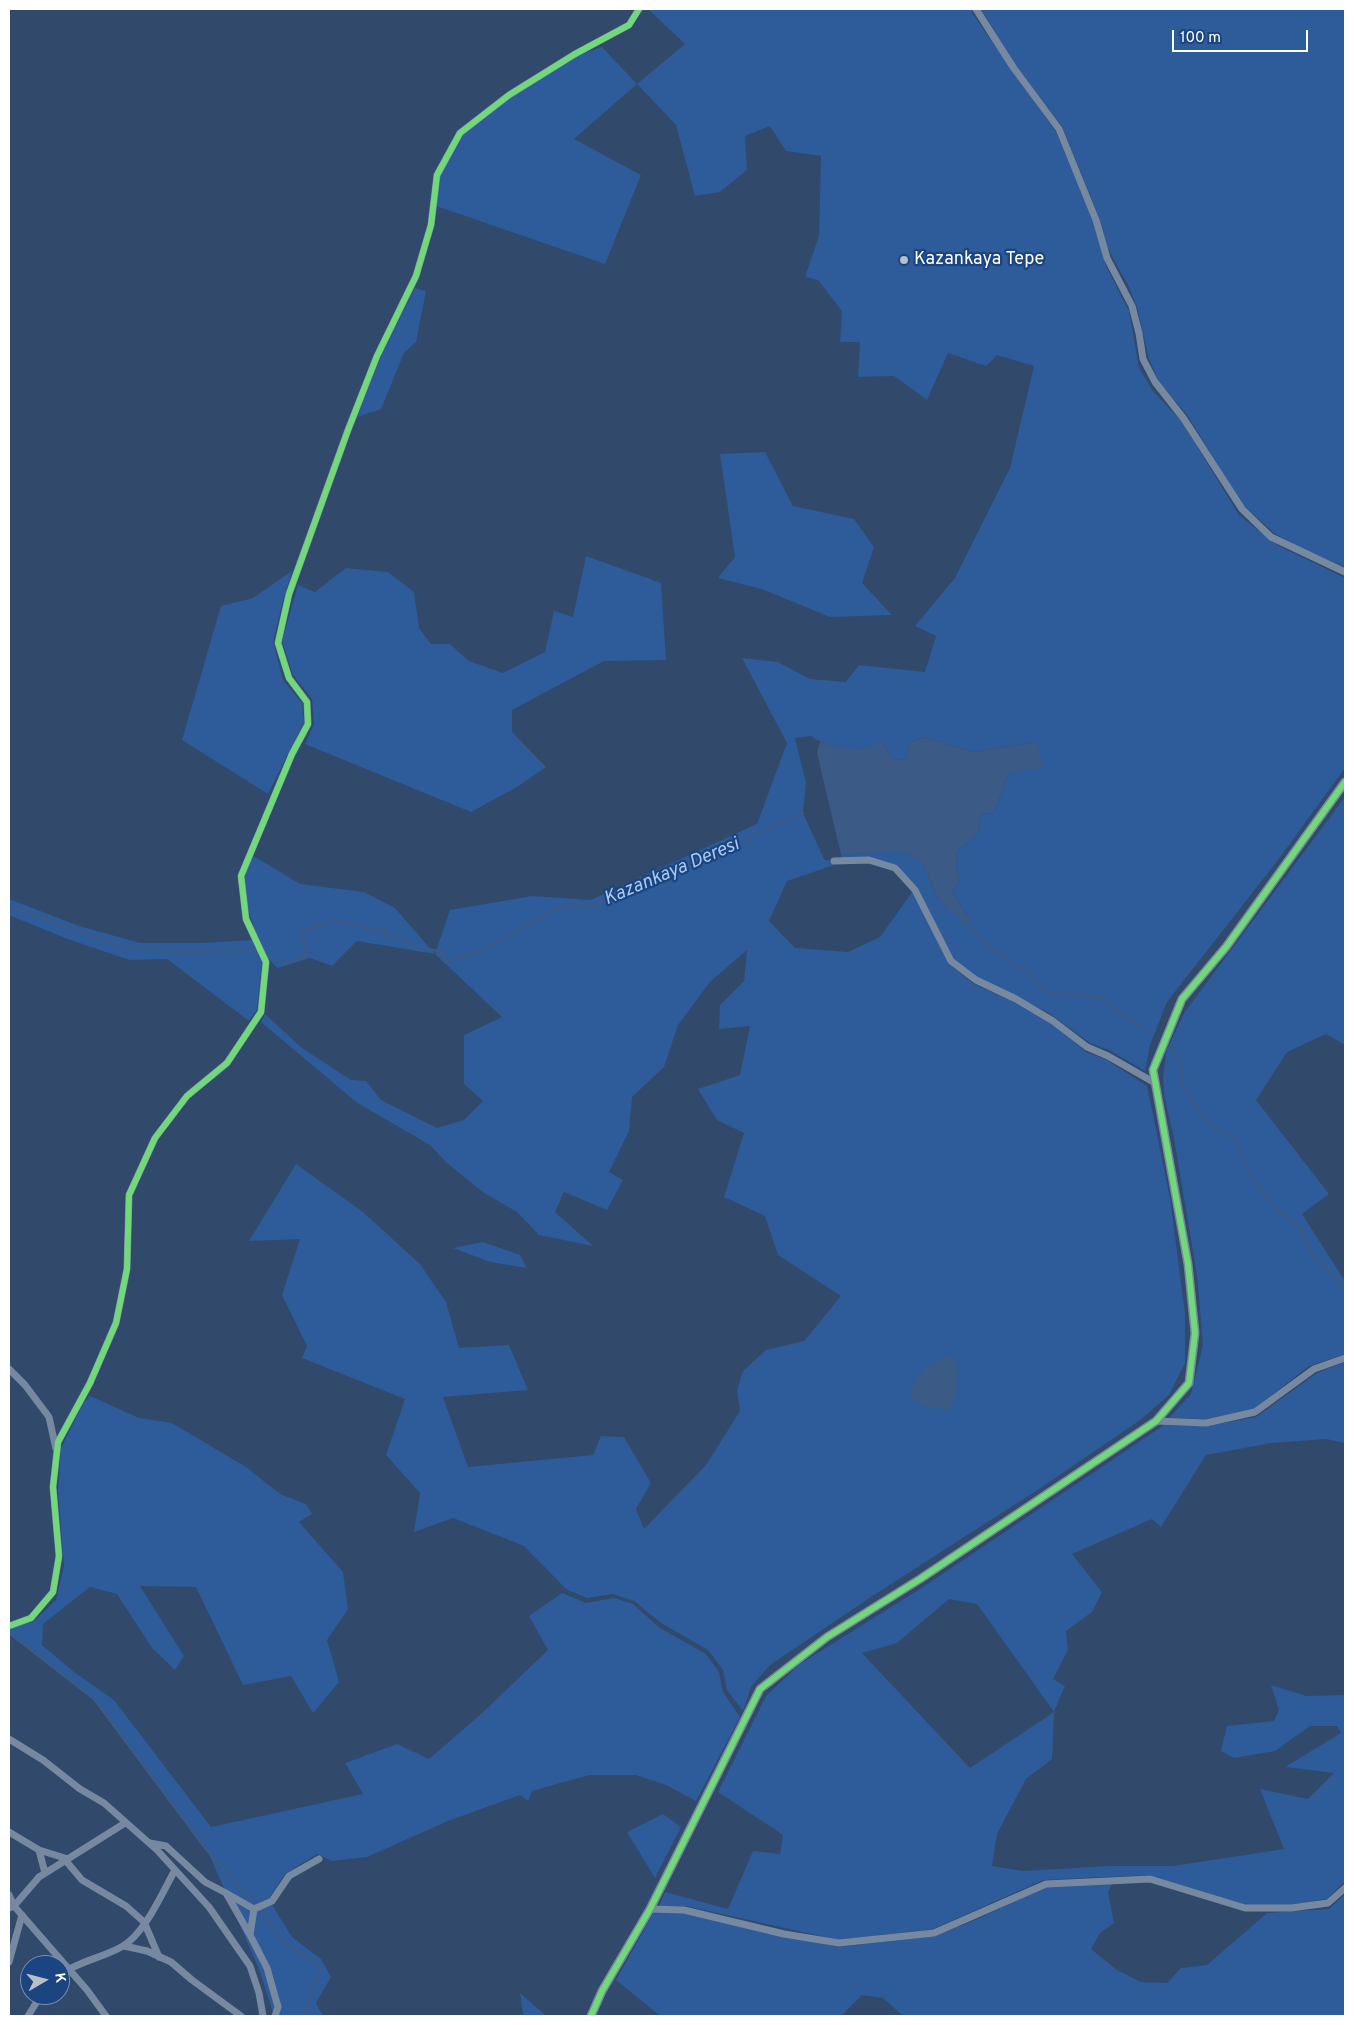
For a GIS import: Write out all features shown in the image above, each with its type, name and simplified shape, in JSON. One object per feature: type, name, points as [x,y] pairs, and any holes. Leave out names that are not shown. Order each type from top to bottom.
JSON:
[{"type":"street","points":[[9,1626],[31,1618],[53,1592],[59,1556],[53,1487],[58,1442],[90,1383],[116,1323],[127,1269],[129,1195],[154,1138],[187,1096],[227,1063],[261,1012],[266,962],[246,918],[241,876],[292,754],[308,724],[306,702],[289,678],[278,643],[289,594],[348,430],[377,356],[416,276],[431,224],[437,175],[460,133],[509,95],[575,54],[628,25],[640,9]]},
{"type":"street","points":[[976,9],[1013,67],[1059,129],[1096,220],[1107,258],[1132,306],[1143,359],[1155,382],[1184,419],[1242,510],[1271,537],[1345,572]]},
{"type":"street","points":[[591,2016],[602,1991],[650,1909],[760,1689],[827,1637],[920,1579],[1156,1422],[1189,1383],[1195,1333],[1188,1264],[1153,1070],[1182,999],[1226,947],[1345,782]]},
{"type":"street","points":[[834,861],[869,860],[894,868],[915,890],[951,960],[976,980],[1016,999],[1053,1021],[1087,1047],[1108,1056],[1155,1083]]},
{"type":"street","points":[[1156,1422],[1206,1423],[1255,1412],[1314,1369],[1345,1358]]},
{"type":"street","points":[[9,1368],[25,1385],[49,1417],[57,1451]]},
{"type":"street","points":[[9,1739],[43,1760],[80,1789],[104,1803],[149,1843],[209,1907],[250,1966],[260,1994],[263,2016]]},
{"type":"street","points":[[12,1907],[39,1877],[125,1823]]},
{"type":"street","points":[[9,1832],[39,1850],[67,1860],[82,1880],[126,1906],[144,1922],[159,1957]]},
{"type":"street","points":[[149,1843],[166,1846],[205,1882],[254,1909]]},
{"type":"street","points":[[39,1850],[45,1873]]},
{"type":"street","points":[[254,1909],[272,1901],[289,1876],[319,1859]]},
{"type":"street","points":[[70,1968],[124,1946],[139,1931],[175,1870]]},
{"type":"street","points":[[650,1909],[684,1910],[784,1934],[839,1943],[934,1933],[1046,1884],[1150,1879],[1245,1908],[1291,1908],[1328,1903],[1345,1888]]},
{"type":"street","points":[[226,1893],[267,1968],[278,2007],[275,2016]]},
{"type":"street","points":[[9,1895],[12,1907],[22,1915],[56,1955]]},
{"type":"street","points":[[250,1935],[254,1909]]},
{"type":"street","points":[[9,1962],[22,1915]]},
{"type":"street","points":[[124,1946],[147,1951],[171,1962],[241,2016]]},
{"type":"street","points":[[70,1971],[106,2016]]},
{"type":"street","points":[[28,2016],[35,2005]]},
{"type":"shaded area","points":[[648,9],[972,9],[972,13],[1056,132],[1093,220],[1106,266],[1129,311],[1139,368],[1153,391],[1182,422],[1239,515],[1277,545],[1345,578],[1345,768],[1278,860],[1167,1002],[1150,1045],[1145,1071],[1109,1050],[1090,1043],[1049,1013],[977,977],[953,959],[917,887],[896,866],[842,859],[841,855],[904,850],[924,865],[938,899],[971,925],[969,918],[951,890],[960,883],[956,867],[957,851],[978,834],[980,815],[994,813],[1009,772],[1037,742],[974,752],[922,737],[911,742],[906,759],[893,760],[881,742],[864,749],[855,750],[827,745],[811,736],[795,738],[806,782],[803,813],[824,859],[837,864],[787,881],[769,921],[795,948],[848,952],[880,937],[913,891],[948,963],[974,984],[1017,1003],[1053,1024],[1086,1052],[1107,1060],[1147,1086],[1170,1198],[1185,1313],[1185,1363],[1169,1395],[1139,1421],[1039,1489],[874,1595],[770,1665],[751,1687],[743,1711],[727,1690],[723,1670],[708,1650],[661,1623],[634,1601],[613,1594],[587,1598],[566,1589],[524,1546],[453,1518],[414,1532],[420,1493],[386,1455],[405,1399],[302,1358],[307,1346],[282,1295],[300,1239],[249,1241],[296,1164],[363,1212],[420,1264],[446,1302],[459,1348],[509,1345],[528,1390],[443,1397],[468,1467],[593,1455],[601,1436],[624,1437],[651,1483],[636,1509],[644,1529],[706,1465],[740,1411],[737,1390],[743,1371],[766,1350],[804,1341],[841,1296],[778,1255],[765,1216],[724,1197],[744,1133],[717,1120],[698,1089],[740,1075],[750,1026],[719,1029],[720,1005],[744,981],[747,950],[710,982],[678,1025],[664,1067],[632,1097],[629,1131],[609,1172],[623,1180],[607,1210],[564,1192],[555,1212],[593,1246],[539,1235],[517,1212],[484,1193],[447,1163],[430,1145],[356,1102],[261,1022],[265,1014],[302,1048],[351,1080],[366,1081],[381,1100],[437,1128],[464,1120],[483,1101],[464,1084],[464,1035],[502,1017],[435,954],[450,910],[532,896],[591,900],[757,824],[787,743],[742,658],[778,662],[810,679],[846,682],[859,665],[925,672],[936,636],[915,626],[955,578],[1010,468],[1034,366],[997,355],[986,366],[948,353],[927,400],[894,376],[858,377],[860,342],[840,342],[842,311],[818,280],[805,277],[819,236],[821,156],[786,151],[770,126],[745,136],[747,170],[720,192],[695,196],[676,125],[637,84],[685,44]]},
{"type":"shaded area","points":[[981,9],[1345,9],[1345,567],[1302,549],[1274,533],[1241,503],[1188,416],[1159,382],[1149,359],[1137,307],[1128,285],[1107,247],[1097,212],[1062,126],[1017,67]]},
{"type":"shaded area","points":[[602,47],[637,84],[574,139],[641,175],[605,264],[436,206],[440,175],[461,135],[510,97],[578,55]]},
{"type":"shaded area","points":[[415,288],[426,291],[416,342],[404,353],[381,409],[357,417],[382,354]]},
{"type":"shaded area","points":[[765,452],[793,506],[854,519],[874,547],[862,583],[892,615],[830,617],[762,589],[718,578],[735,557],[720,454]]},
{"type":"shaded area","points":[[586,556],[661,583],[666,660],[604,661],[512,710],[512,732],[546,767],[517,787],[471,812],[305,744],[314,724],[312,699],[293,675],[282,641],[298,585],[315,592],[346,568],[388,572],[414,592],[419,628],[431,644],[450,644],[469,661],[503,673],[545,652],[554,611],[573,617]]},
{"type":"shaded area","points":[[292,571],[273,642],[283,680],[302,703],[304,722],[268,794],[182,740],[221,606],[253,598]]},
{"type":"shaded area","points":[[922,737],[974,752],[1037,742],[1043,768],[1009,772],[994,813],[980,815],[978,834],[957,851],[956,867],[960,883],[951,890],[969,918],[971,925],[964,923],[938,899],[924,865],[904,851],[841,855],[817,753],[820,742],[836,747],[859,749],[881,741],[893,760],[905,759],[911,742]]},
{"type":"shaded area","points":[[1345,797],[1345,1045],[1326,1034],[1287,1052],[1256,1100],[1329,1194],[1302,1214],[1345,1281],[1345,1354],[1309,1366],[1254,1409],[1206,1419],[1169,1418],[1191,1394],[1203,1345],[1197,1275],[1174,1138],[1164,1095],[1163,1077],[1166,1052],[1184,1013]]},
{"type":"shaded area","points":[[252,855],[300,884],[364,892],[395,908],[435,954],[357,941],[332,966],[310,958],[278,968],[264,951],[249,913],[244,877]]},
{"type":"shaded area","points":[[9,899],[79,926],[140,943],[202,943],[252,940],[262,962],[257,1010],[249,1021],[167,959],[129,960],[65,938],[9,915]]},
{"type":"shaded area","points":[[483,1242],[520,1255],[527,1268],[490,1262],[453,1248]]},
{"type":"shaded area","points":[[948,1354],[957,1365],[956,1393],[950,1410],[923,1406],[912,1399],[911,1388],[923,1370]]},
{"type":"shaded area","points":[[1345,1362],[1345,1443],[1326,1439],[1272,1443],[1206,1455],[1161,1527],[1152,1519],[1072,1554],[1102,1592],[1092,1612],[1066,1631],[1068,1650],[1053,1679],[1065,1686],[1054,1712],[1052,1759],[1026,1779],[997,1834],[992,1866],[1023,1871],[1108,1866],[1173,1866],[1284,1849],[1260,1789],[1308,1799],[1334,1773],[1285,1767],[1341,1733],[1337,1726],[1310,1726],[1275,1751],[1234,1758],[1221,1751],[1227,1726],[1274,1721],[1279,1710],[1271,1685],[1306,1696],[1345,1695],[1345,1881],[1327,1899],[1289,1905],[1246,1905],[1148,1875],[1043,1880],[933,1929],[839,1940],[686,1906],[659,1906],[665,1892],[728,1909],[753,1851],[780,1854],[783,1835],[718,1792],[766,1696],[800,1664],[920,1589],[1164,1425],[1207,1426],[1256,1417],[1317,1373]],"holes":[[[949,1599],[977,1604],[1054,1712],[970,1768],[862,1653],[897,1643]]]},
{"type":"shaded area","points":[[90,1396],[139,1418],[172,1423],[246,1467],[280,1494],[306,1504],[312,1514],[299,1522],[343,1572],[348,1609],[327,1640],[339,1682],[313,1713],[291,1676],[243,1685],[196,1587],[140,1586],[184,1656],[175,1670],[152,1648],[117,1594],[90,1587],[43,1624],[42,1645],[74,1672],[114,1700],[211,1827],[363,1794],[345,1763],[397,1744],[429,1759],[481,1714],[548,1650],[529,1616],[562,1593],[586,1603],[614,1598],[633,1604],[660,1628],[706,1654],[719,1672],[723,1692],[740,1717],[696,1801],[666,1785],[636,1775],[589,1775],[532,1791],[528,1801],[520,1795],[448,1821],[367,1857],[332,1861],[317,1854],[285,1874],[269,1898],[254,1905],[224,1888],[208,1852],[94,1699],[9,1633],[9,1629],[34,1621],[56,1600],[64,1566],[58,1491],[61,1448],[83,1404]]},
{"type":"shaded area","points":[[663,1814],[681,1827],[655,1878],[627,1832]]},
{"type":"shaded area","points":[[1112,1884],[1108,1892],[1114,1923],[1100,1933],[1091,1949],[1117,1970],[1141,1982],[1167,1983],[1181,1968],[1207,1965],[1267,1913],[1329,1909],[1345,1894],[1345,2016],[903,2016],[883,1998],[862,1995],[841,2016],[660,2016],[616,1980],[654,1912],[684,1912],[838,1947],[935,1936],[980,1918],[1047,1886]]},
{"type":"shaded area","points":[[226,1893],[254,1909],[272,1905],[292,1937],[321,1959],[331,1977],[316,2003],[323,2016],[274,2016],[259,1969]]},
{"type":"shaded area","points":[[520,1993],[546,2016],[523,2016]]},
{"type":"waterway","name":"Kazankaya Deresi","points":[[266,956],[277,961],[286,962],[306,957],[303,931],[338,920],[379,932],[384,929],[384,935],[405,940],[417,947],[443,952],[445,962],[484,950],[566,905],[595,906],[612,896],[632,890],[647,881],[691,863],[719,857],[750,838],[803,813]]},
{"type":"waterway","name":"Kazankaya Deresi","points":[[9,906],[118,946],[183,952],[255,950],[259,953]]},
{"type":"waterway","points":[[971,925],[988,946],[1008,958],[1017,969],[1031,971],[1036,983],[1048,992],[1064,995],[1098,996],[1147,1032]]},
{"type":"waterway","points":[[1171,1046],[1181,1062],[1183,1085],[1202,1114],[1215,1129],[1236,1139],[1248,1171],[1265,1196],[1279,1212],[1300,1227],[1315,1260],[1335,1275],[1345,1293]]},
{"type":"waterway","points":[[9,1633],[94,1699],[208,1852],[264,1913],[277,1937],[321,1967],[305,2013],[306,2016]]},
{"type":"cycle path","points":[[9,1626],[31,1618],[53,1592],[59,1556],[53,1487],[58,1442],[90,1383],[116,1323],[127,1269],[129,1195],[155,1138],[187,1096],[227,1063],[261,1012],[266,962],[246,919],[241,876],[292,754],[308,724],[307,702],[289,678],[278,643],[289,594],[348,430],[377,356],[416,276],[431,225],[437,175],[460,133],[509,95],[575,54],[629,25],[639,9]]},
{"type":"cycle path","points":[[591,2016],[602,1991],[650,1909],[760,1689],[827,1637],[920,1579],[1156,1421],[1189,1383],[1195,1333],[1188,1264],[1153,1070],[1182,999],[1226,947],[1345,782]]},
{"type":"place","name":"Kazankaya Tepe","points":[[904,260]]}]
